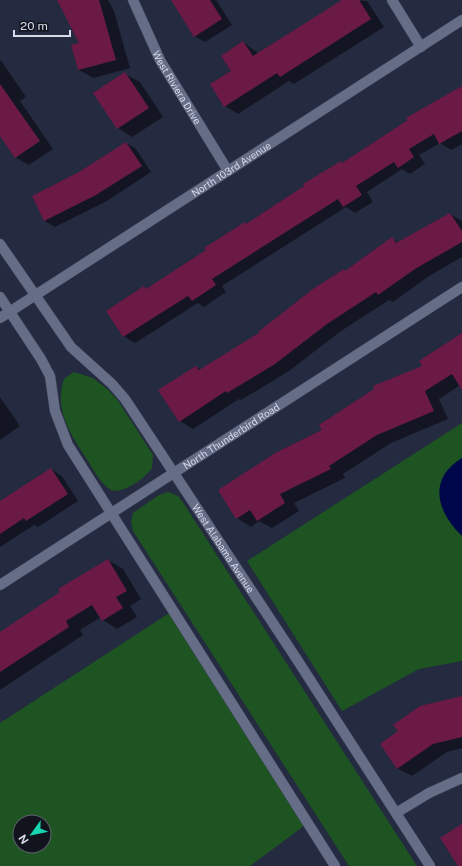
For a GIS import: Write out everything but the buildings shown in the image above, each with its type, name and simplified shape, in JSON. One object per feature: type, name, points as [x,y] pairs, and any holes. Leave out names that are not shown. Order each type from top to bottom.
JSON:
[{"type":"street","name":"West Riviera Drive","points":[[133,0],[160,60],[228,170]]},
{"type":"street","points":[[392,0],[421,47]]},
{"type":"street","name":"North 103rd Avenue","points":[[0,318],[462,20]]},
{"type":"street","name":"West Alabama Avenue","points":[[0,244],[34,296],[71,347],[112,384],[125,399],[430,866]]},
{"type":"street","name":"North Thunderbird Road","points":[[0,585],[462,287]]},
{"type":"street","points":[[0,297],[41,359],[50,376],[55,411],[68,446],[335,866]]},
{"type":"street","points":[[396,813],[429,794],[462,778]]},
{"type":"green space","points":[[74,372],[93,378],[117,399],[153,455],[152,468],[140,480],[129,487],[113,491],[105,485],[96,474],[70,432],[63,412],[61,390],[64,379]]},
{"type":"green space","points":[[462,423],[462,661],[419,669],[342,711],[247,561]]},
{"type":"green space","points":[[168,492],[178,496],[182,501],[417,866],[349,866],[133,531],[131,522],[133,513],[159,495]]},
{"type":"green space","points":[[174,610],[308,823],[250,866],[0,866],[0,723]]},
{"type":"shaded area","points":[[462,458],[462,536],[453,527],[442,506],[440,486],[444,476],[451,466]]}]
